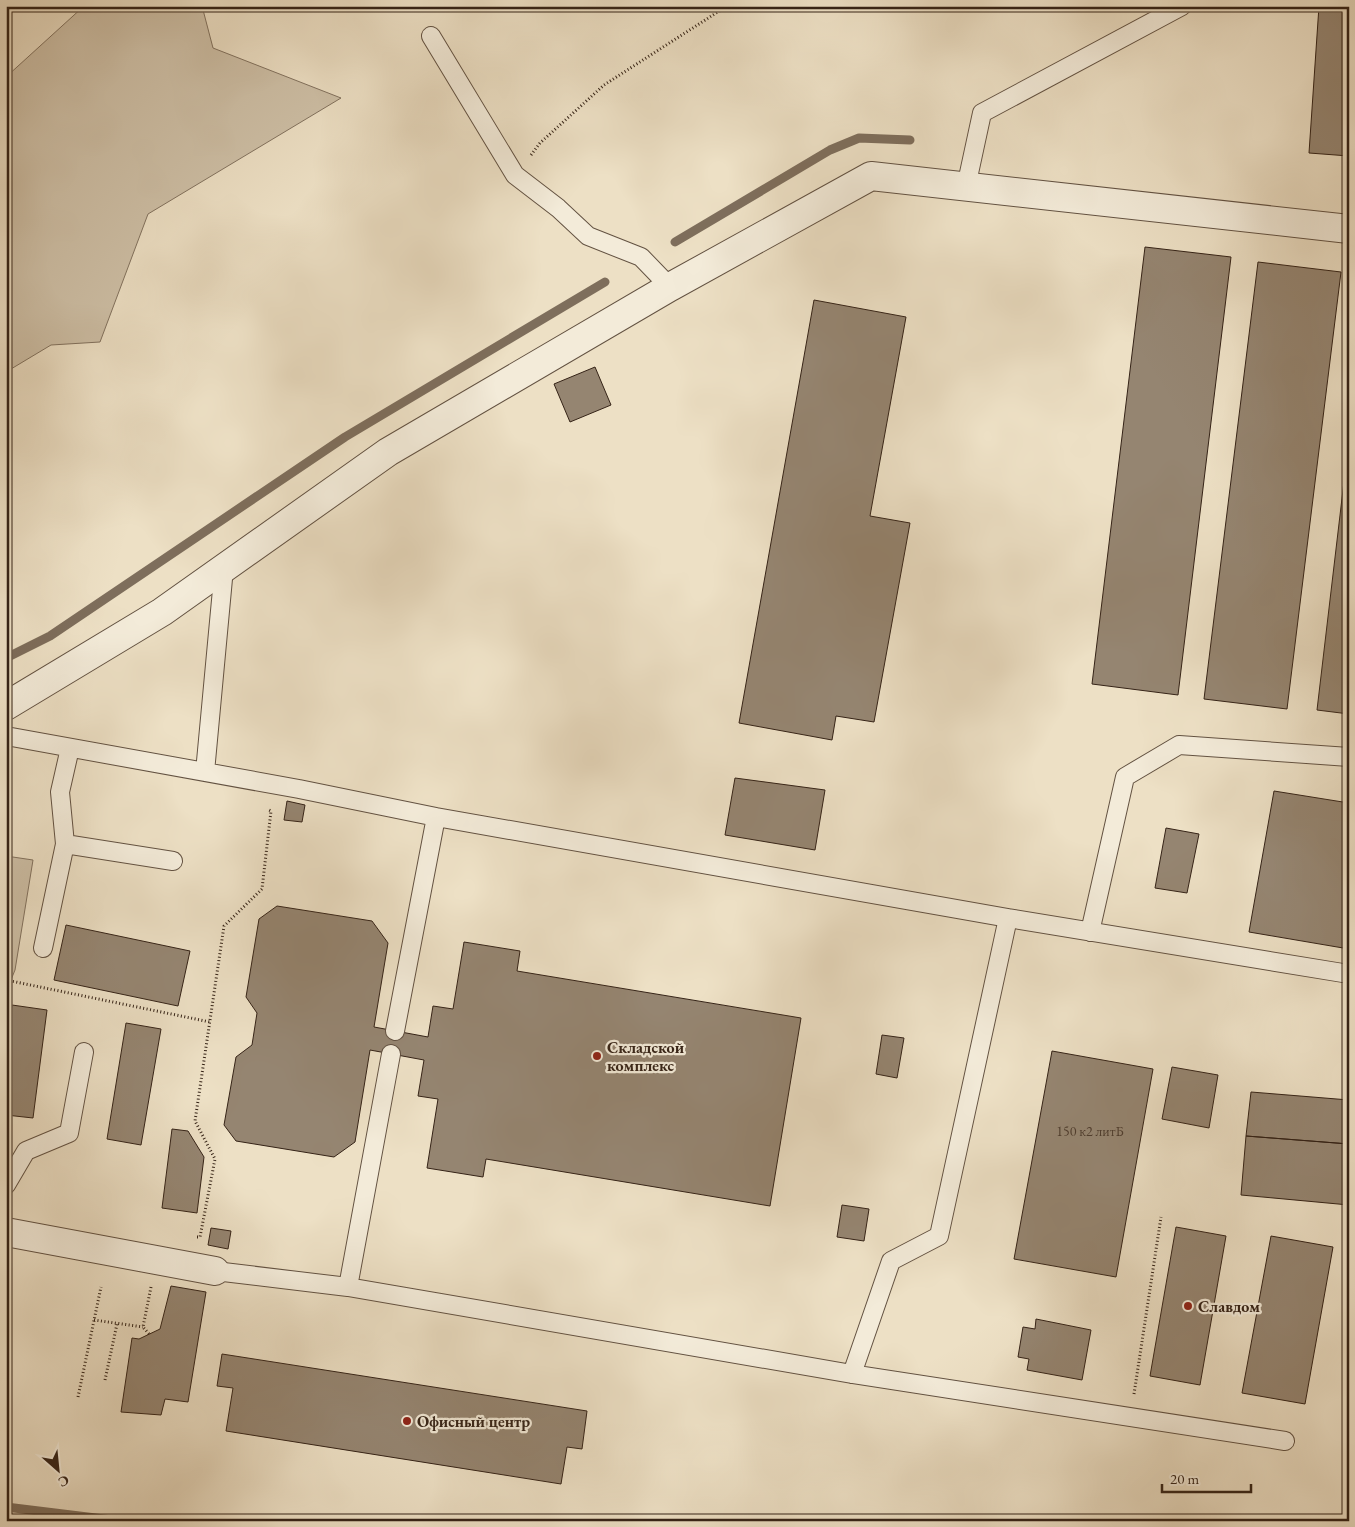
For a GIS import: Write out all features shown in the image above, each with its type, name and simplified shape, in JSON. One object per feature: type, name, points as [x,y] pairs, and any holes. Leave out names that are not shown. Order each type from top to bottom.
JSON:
[{"type":"street","points":[[6,706],[162,612],[388,452],[670,287],[871,176],[1349,229]]},
{"type":"street","points":[[6,1232],[215,1271]]},
{"type":"lane","points":[[966,187],[982,113],[1182,6]]},
{"type":"lane","points":[[431,36],[515,174],[558,208],[588,236],[641,257],[670,287]]},
{"type":"lane","points":[[205,772],[224,568]]},
{"type":"lane","points":[[6,736],[436,817],[1008,918],[1349,974]]},
{"type":"lane","points":[[1090,932],[1124,777],[1179,744],[1349,757]]},
{"type":"lane","points":[[43,948],[65,844],[60,792],[70,748]]},
{"type":"lane","points":[[395,1031],[436,817]]},
{"type":"lane","points":[[65,844],[173,861]]},
{"type":"lane","points":[[852,1374],[891,1261],[939,1236],[1008,918]]},
{"type":"lane","points":[[6,1185],[26,1151],[69,1133],[84,1052]]},
{"type":"lane","points":[[348,1287],[391,1054]]},
{"type":"lane","points":[[215,1271],[348,1287],[852,1374],[1285,1441]]},
{"type":"path","points":[[515,174],[540,143],[604,85],[727,6]]},
{"type":"path","points":[[190,1236],[200,1237],[215,1159],[195,1121],[224,926],[262,889],[271,811],[262,809]]},
{"type":"path","points":[[6,980],[210,1022]]},
{"type":"path","points":[[1130,1417],[1161,1217]]},
{"type":"path","points":[[143,1327],[157,1260]]},
{"type":"path","points":[[78,1397],[101,1287]]},
{"type":"path","points":[[94,1320],[143,1327],[149,1334]]},
{"type":"path","points":[[105,1380],[117,1324]]},
{"type":"shaded area","points":[[84,6],[202,6],[213,48],[341,98],[148,214],[100,342],[51,345],[6,372],[6,77]]},
{"type":"shaded area","points":[[6,856],[33,860],[15,970],[6,992]]},
{"type":"building","points":[[1319,6],[1349,6],[1349,156],[1309,153]]},
{"type":"building","points":[[1145,247],[1231,257],[1178,695],[1092,684]]},
{"type":"building","points":[[1258,262],[1341,272],[1287,709],[1204,699]]},
{"type":"building","points":[[814,300],[906,317],[870,516],[910,523],[874,722],[836,716],[832,740],[739,723]]},
{"type":"building","points":[[595,367],[611,405],[570,422],[554,384]]},
{"type":"building","points":[[1349,439],[1349,714],[1317,710]]},
{"type":"building","points":[[735,778],[825,790],[815,850],[725,835]]},
{"type":"building","points":[[1274,791],[1349,803],[1349,949],[1249,932]]},
{"type":"building","points":[[287,801],[305,805],[302,822],[284,820]]},
{"type":"building","points":[[1166,828],[1199,834],[1187,893],[1155,888]]},
{"type":"building","name":"Складской комплекс","points":[[277,906],[372,921],[388,943],[374,1027],[428,1037],[433,1006],[453,1009],[464,942],[520,951],[517,971],[801,1018],[770,1206],[486,1159],[483,1177],[427,1168],[438,1099],[418,1096],[424,1060],[370,1050],[355,1142],[334,1157],[236,1141],[224,1125],[236,1057],[252,1045],[257,1013],[246,997],[259,919]]},
{"type":"building","points":[[66,925],[190,951],[178,1006],[54,980]]},
{"type":"building","points":[[12,1005],[47,1010],[33,1118],[6,1115],[6,1050]]},
{"type":"building","points":[[126,1023],[161,1029],[141,1145],[107,1139]]},
{"type":"building","points":[[882,1035],[904,1038],[897,1078],[876,1074]]},
{"type":"building","points":[[1052,1051],[1153,1069],[1116,1277],[1014,1259]]},
{"type":"building","points":[[1172,1067],[1218,1075],[1209,1128],[1162,1119]]},
{"type":"building","points":[[1251,1092],[1349,1100],[1349,1144],[1246,1136]]},
{"type":"building","points":[[6,1119],[11,1120],[6,1148]]},
{"type":"building","points":[[172,1129],[188,1131],[204,1157],[197,1213],[162,1208]]},
{"type":"building","points":[[1246,1136],[1349,1144],[1349,1205],[1241,1195]]},
{"type":"building","points":[[842,1205],[869,1209],[864,1241],[837,1237]]},
{"type":"building","name":"Славдом","points":[[1176,1227],[1226,1236],[1200,1385],[1150,1376]]},
{"type":"building","points":[[211,1228],[231,1231],[228,1249],[208,1245]]},
{"type":"building","points":[[1271,1236],[1333,1247],[1305,1404],[1242,1393]]},
{"type":"building","points":[[171,1286],[206,1292],[188,1402],[165,1399],[161,1415],[121,1412],[132,1338],[139,1339],[160,1329]]},
{"type":"building","points":[[1036,1319],[1091,1330],[1082,1380],[1027,1370],[1029,1359],[1018,1357],[1023,1327],[1035,1329]]},
{"type":"building","name":"Офисный центр","points":[[222,1354],[587,1411],[582,1449],[567,1447],[561,1484],[226,1431],[233,1388],[217,1386]]},
{"type":"waterway","points":[[675,242],[830,150],[859,138],[910,140]]},
{"type":"waterway","points":[[6,658],[50,636],[345,437],[605,282]]},
{"type":"waterway","points":[[6,1507],[120,1521]]},
{"type":"place","name":"Складской комплекс","points":[[597,1056]]},
{"type":"place","name":"Славдом","points":[[1188,1306]]},
{"type":"place","name":"Офисный центр","points":[[407,1421]]}]
